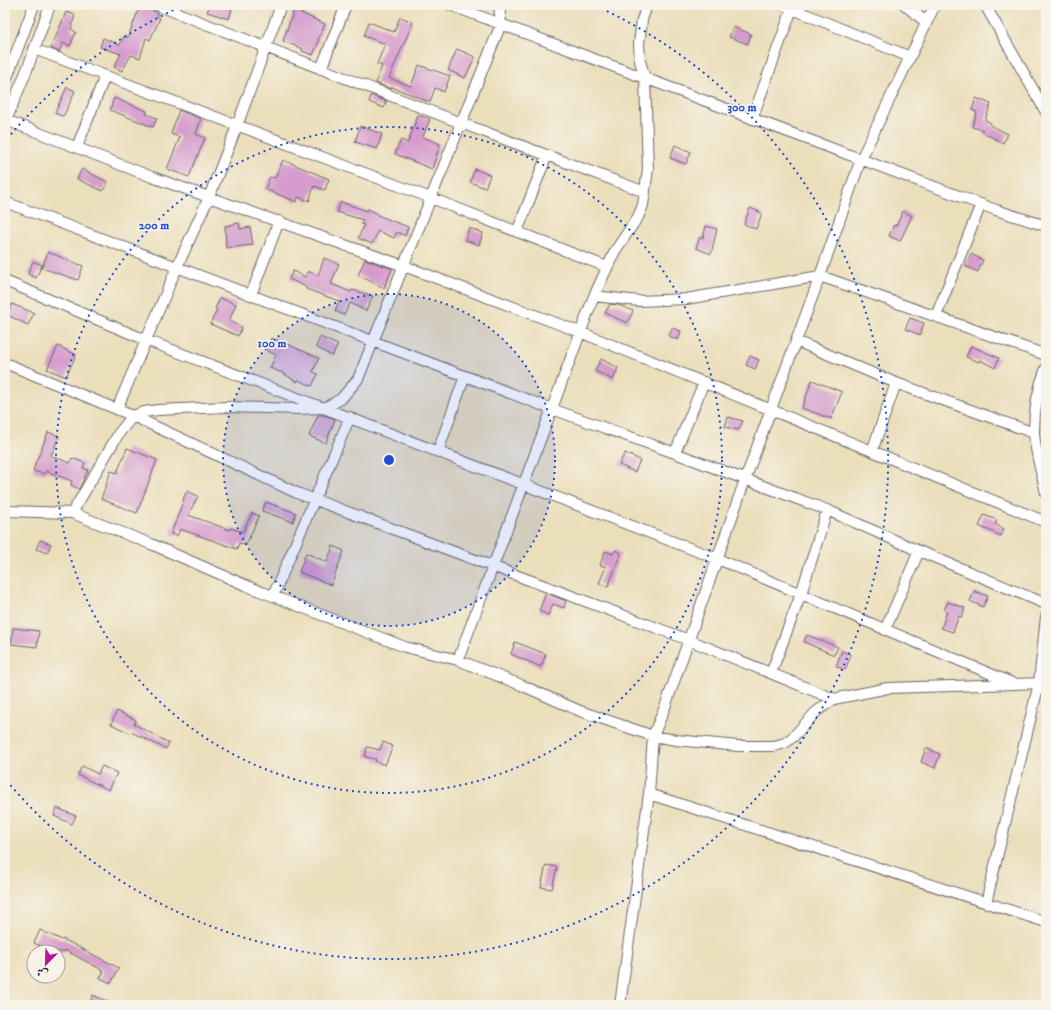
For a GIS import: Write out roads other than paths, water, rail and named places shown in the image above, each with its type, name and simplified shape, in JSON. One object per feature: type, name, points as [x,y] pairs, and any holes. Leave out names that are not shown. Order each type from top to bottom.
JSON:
[{"type":"street","points":[[5,83],[34,5]]},
{"type":"street","points":[[50,5],[6,121],[209,197],[404,266],[580,332],[1046,522]]},
{"type":"street","points":[[157,5],[461,124],[645,192]]},
{"type":"street","points":[[117,409],[177,267],[209,197],[237,126],[281,5]]},
{"type":"street","points":[[321,69],[346,5]]},
{"type":"street","points":[[450,5],[861,160],[980,204],[1046,226]]},
{"type":"street","points":[[72,513],[119,433],[133,416],[144,412],[158,410],[227,407],[298,409],[324,408],[341,399],[358,379],[501,24],[500,5]]},
{"type":"street","points":[[458,660],[594,296],[615,251],[638,217],[643,205],[648,169],[645,78],[640,61],[639,44],[642,20],[647,5]]},
{"type":"street","points":[[905,5],[926,22]]},
{"type":"street","points":[[620,1005],[649,794],[653,736],[665,707],[745,480],[861,160],[935,5]]},
{"type":"street","points":[[985,5],[1046,112]]},
{"type":"street","points":[[752,119],[787,7],[910,57]]},
{"type":"street","points":[[34,49],[431,198],[607,267]]},
{"type":"street","points":[[77,147],[105,76]]},
{"type":"street","points":[[517,232],[547,155]]},
{"type":"street","points":[[5,202],[552,409],[675,453],[826,510],[1046,604]]},
{"type":"street","points":[[936,316],[980,204]]},
{"type":"street","points":[[251,295],[279,222]]},
{"type":"street","points":[[594,296],[639,301],[686,299],[820,276],[1046,355]]},
{"type":"street","points":[[5,281],[146,340],[718,559],[1014,684]]},
{"type":"street","points":[[796,341],[896,383],[1034,433]]},
{"type":"street","points":[[5,362],[133,416],[314,500],[689,640],[834,699]]},
{"type":"street","points":[[1046,368],[1040,384],[1034,433],[1046,493]]},
{"type":"street","points":[[438,451],[465,376]]},
{"type":"street","points":[[675,453],[704,382]]},
{"type":"street","points":[[872,451],[896,383]]},
{"type":"street","points":[[273,596],[350,417]]},
{"type":"street","points":[[771,673],[801,594],[826,510]]},
{"type":"street","points":[[5,511],[72,513],[151,544],[273,596],[405,647],[458,660],[580,711],[653,736],[683,741],[738,746],[774,746],[785,743],[816,712],[834,699],[888,688],[1043,683]]},
{"type":"street","points":[[885,630],[919,551]]},
{"type":"street","points":[[986,902],[1043,683],[1046,617]]},
{"type":"street","points":[[649,794],[1046,922]]}]
